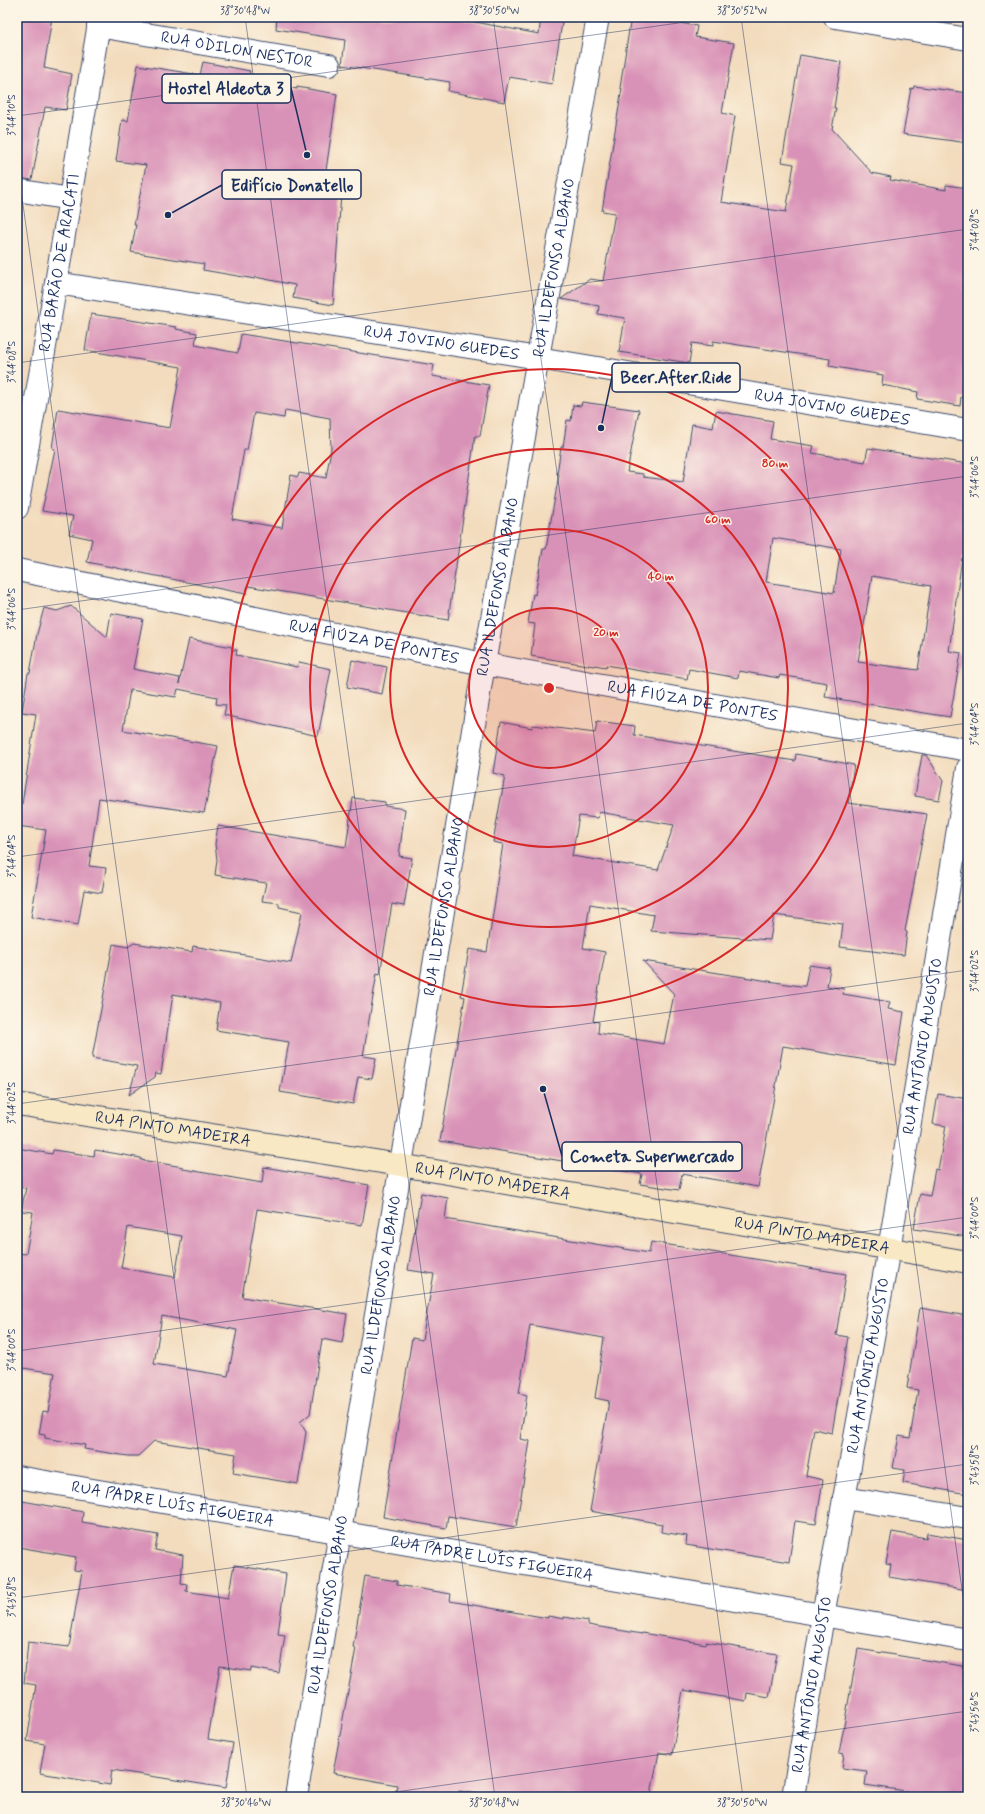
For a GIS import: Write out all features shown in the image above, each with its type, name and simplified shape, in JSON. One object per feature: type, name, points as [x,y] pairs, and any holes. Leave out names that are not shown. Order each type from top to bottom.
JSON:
[{"type":"main road","name":"RUA PINTO MADEIRA","points":[[17,1104],[400,1165],[968,1262]]},
{"type":"street","name":"RUA ILDEFONSO ALBANO","points":[[296,1797],[484,664],[598,17]]},
{"type":"street","points":[[835,17],[968,39]]},
{"type":"street","name":"RUA ODILON NESTOR","points":[[99,21],[329,65]]},
{"type":"street","name":"RUA BARÃO DE ARACATI","points":[[17,508],[99,21]]},
{"type":"street","points":[[17,190],[70,199]]},
{"type":"street","name":"RUA JOVINO GUEDES","points":[[56,283],[539,358],[968,430]]},
{"type":"street","name":"RUA FIÚZA DE PONTES","points":[[17,570],[484,664],[968,750]]},
{"type":"street","name":"RUA ANTÔNIO AUGUSTO","points":[[793,1797],[823,1616],[890,1249],[968,768]]},
{"type":"street","name":"RUA PADRE LUÍS FIGUEIRA","points":[[17,1477],[968,1640]]},
{"type":"street","points":[[844,1498],[968,1518]]},
{"type":"building","points":[[17,17],[52,17],[44,68],[72,74],[66,110],[45,107],[32,180],[17,178]]},
{"type":"building","points":[[277,17],[448,17],[539,34],[541,17],[563,17],[552,84],[509,77],[504,102],[448,91],[450,82],[342,65],[345,40],[276,29]]},
{"type":"building","points":[[631,17],[641,17],[697,26],[695,37],[734,43],[722,113],[735,116],[721,202],[786,212],[794,164],[782,162],[800,55],[841,62],[832,129],[872,173],[891,177],[890,180],[946,190],[946,185],[968,188],[968,398],[961,397],[960,406],[917,399],[918,392],[882,385],[883,375],[829,366],[830,359],[713,341],[713,346],[692,343],[689,363],[619,352],[625,318],[598,314],[599,306],[561,299],[590,279],[603,281],[615,213],[602,211],[622,88],[620,88]]},
{"type":"building","points":[[203,62],[250,71],[248,80],[297,89],[297,87],[337,94],[323,191],[341,194],[333,305],[293,298],[295,285],[255,277],[255,279],[203,270],[204,264],[131,252],[136,225],[134,225],[146,165],[116,161],[122,120],[128,121],[138,65],[200,75]]},
{"type":"building","points":[[914,86],[968,93],[968,143],[903,134],[911,88],[913,89]]},
{"type":"building","points":[[91,314],[176,327],[176,329],[197,333],[195,345],[238,353],[241,334],[434,365],[432,376],[489,385],[480,436],[475,436],[448,620],[248,586],[246,594],[87,562],[92,539],[69,534],[73,516],[42,511],[55,449],[52,448],[58,409],[170,428],[181,367],[85,350]],"holes":[[[285,410],[330,418],[331,449],[326,478],[299,473],[298,477],[291,475],[282,528],[232,519],[244,450],[247,450],[254,413],[284,418]]]},
{"type":"building","points":[[582,402],[639,410],[627,472],[643,474],[643,477],[683,482],[692,424],[713,428],[716,411],[773,421],[770,439],[814,446],[812,453],[865,462],[868,448],[968,464],[968,546],[966,559],[962,558],[949,651],[961,653],[950,717],[825,697],[827,683],[780,675],[779,678],[739,671],[738,678],[689,669],[687,679],[606,665],[606,667],[594,666],[531,656],[535,624],[528,623],[533,594],[535,595],[543,549],[546,549],[559,474],[557,474],[561,447],[563,447],[567,420],[571,421],[573,405],[581,406]],"holes":[[[773,538],[841,549],[834,593],[766,582]],[[872,576],[931,586],[918,670],[858,662]]]},
{"type":"building","points":[[71,606],[107,637],[111,613],[143,619],[133,669],[180,678],[179,684],[189,639],[232,647],[232,650],[237,650],[236,655],[297,667],[299,662],[331,669],[318,736],[224,715],[226,705],[216,704],[217,697],[178,689],[176,697],[130,690],[123,730],[218,746],[204,813],[99,798],[89,866],[106,868],[102,893],[84,890],[78,925],[31,917],[46,830],[17,826],[19,804],[22,804],[36,714],[22,712],[28,673],[30,673],[37,634],[44,608],[57,611]]},
{"type":"building","points":[[352,660],[387,667],[382,694],[347,687]]},
{"type":"building","points":[[597,721],[635,726],[634,735],[795,761],[796,754],[854,765],[848,803],[927,814],[905,931],[907,932],[904,955],[840,947],[843,924],[774,915],[770,940],[651,931],[654,915],[590,904],[583,948],[605,952],[593,1021],[599,1022],[598,1033],[664,1044],[674,994],[643,961],[800,986],[805,986],[809,965],[830,968],[827,986],[844,989],[843,994],[890,1002],[888,1009],[904,1012],[896,1065],[783,1046],[758,1187],[682,1174],[679,1190],[640,1184],[642,1174],[440,1141],[465,997],[461,996],[469,949],[487,952],[497,888],[503,844],[493,842],[505,776],[493,773],[501,722],[532,728],[533,725],[595,733]],"holes":[[[599,812],[674,825],[658,870],[572,856],[579,816],[598,818]]]},
{"type":"building","points":[[922,755],[926,755],[943,781],[939,800],[915,796]]},
{"type":"building","points":[[353,798],[385,802],[385,806],[405,809],[399,856],[412,858],[404,906],[392,904],[380,974],[377,973],[363,1056],[376,1058],[372,1079],[358,1077],[353,1104],[280,1092],[289,1042],[216,1030],[220,1003],[173,994],[161,1074],[156,1073],[155,1077],[129,1095],[137,1066],[92,1058],[113,944],[128,947],[134,943],[192,952],[193,946],[291,963],[302,912],[279,907],[279,903],[262,901],[266,883],[215,875],[217,860],[215,844],[218,826],[346,847]]},
{"type":"building","points":[[938,1094],[968,1099],[968,1237],[914,1229],[920,1194],[930,1196],[935,1169],[938,1170],[946,1126],[933,1124]]},
{"type":"building","points":[[17,1148],[52,1154],[53,1150],[94,1156],[95,1150],[183,1167],[183,1169],[262,1183],[264,1167],[369,1185],[362,1225],[257,1209],[242,1297],[347,1314],[342,1343],[322,1339],[310,1414],[300,1422],[306,1432],[298,1484],[233,1473],[236,1454],[154,1441],[138,1456],[128,1456],[84,1449],[85,1445],[45,1438],[45,1435],[39,1434],[43,1411],[48,1412],[55,1373],[17,1367],[17,1253],[26,1254],[33,1212],[21,1211],[26,1188],[17,1187]],"holes":[[[128,1227],[182,1236],[175,1277],[121,1268]],[[162,1316],[237,1330],[228,1376],[154,1364]]]},
{"type":"building","points":[[421,1193],[448,1198],[445,1219],[649,1253],[651,1242],[846,1274],[836,1335],[848,1337],[832,1433],[814,1429],[806,1476],[823,1480],[816,1524],[795,1521],[789,1562],[686,1545],[687,1536],[661,1532],[662,1524],[590,1511],[609,1401],[595,1398],[604,1338],[530,1325],[519,1393],[527,1395],[520,1439],[530,1441],[516,1527],[448,1516],[446,1528],[383,1517],[412,1338],[422,1340],[434,1274],[408,1270]]},
{"type":"building","points":[[920,1308],[968,1316],[968,1494],[903,1483],[905,1470],[893,1468],[899,1436],[910,1438],[918,1390],[907,1388]]},
{"type":"building","points":[[17,1500],[83,1512],[82,1522],[158,1535],[155,1550],[183,1555],[181,1583],[187,1584],[186,1591],[228,1598],[234,1565],[286,1574],[278,1634],[285,1635],[279,1673],[251,1668],[251,1671],[220,1666],[208,1739],[233,1743],[226,1788],[112,1770],[110,1785],[40,1773],[45,1744],[27,1741],[36,1685],[24,1683],[28,1642],[69,1647],[82,1571],[74,1570],[76,1557],[18,1547]]},
{"type":"building","points":[[892,1532],[926,1538],[927,1533],[968,1540],[968,1590],[889,1577],[891,1565],[886,1564]]},
{"type":"building","points":[[365,1576],[397,1581],[397,1585],[451,1594],[450,1601],[548,1618],[548,1616],[564,1619],[564,1617],[588,1621],[588,1625],[777,1654],[769,1697],[747,1693],[746,1701],[683,1690],[672,1755],[659,1752],[651,1794],[646,1794],[646,1797],[498,1797],[459,1791],[458,1797],[395,1797],[397,1785],[333,1773],[356,1648],[353,1647]]},
{"type":"building","points":[[858,1649],[968,1667],[968,1771],[964,1797],[925,1797],[926,1794],[865,1785],[867,1771],[842,1768],[844,1754],[839,1753]]},
{"type":"place","name":"Hostel Aldeota 3","points":[[307,155]]},
{"type":"place","name":"Edifício Donatello","points":[[168,215]]},
{"type":"place","name":"Beer.After.Ride","points":[[601,428]]},
{"type":"place","name":"Cometa Supermercado","points":[[543,1089]]}]
